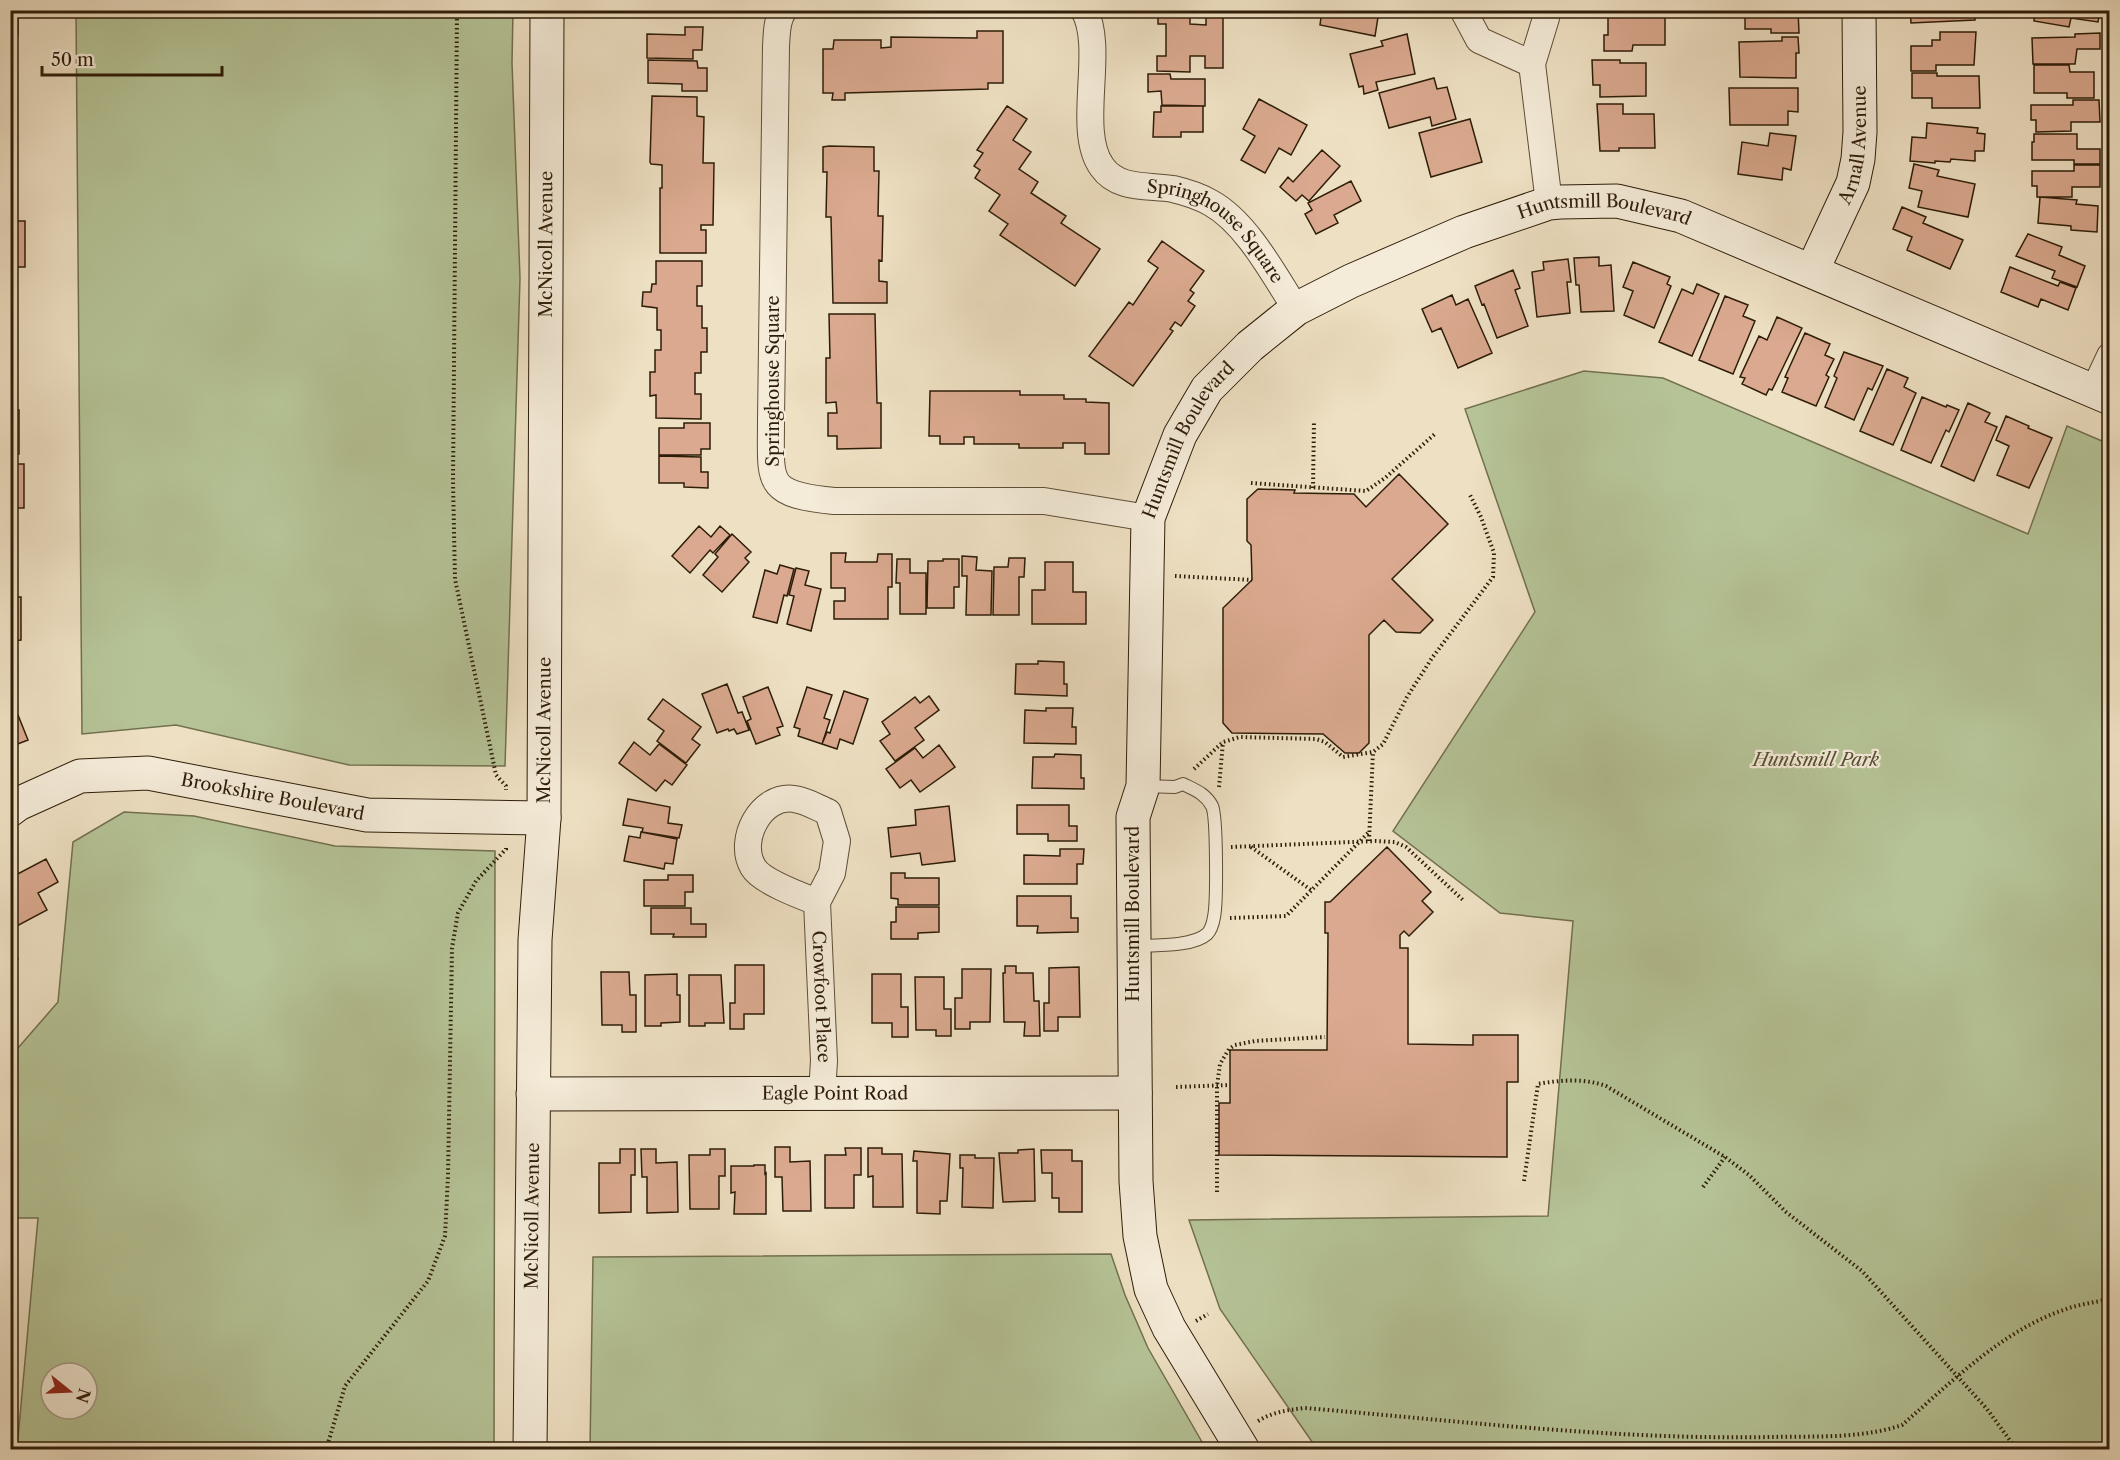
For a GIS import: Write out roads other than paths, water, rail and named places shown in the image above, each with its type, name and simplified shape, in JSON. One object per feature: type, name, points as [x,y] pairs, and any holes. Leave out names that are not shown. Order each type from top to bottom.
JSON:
[{"type":"street","name":"McNicoll Avenue","points":[[530,1449],[535,940],[544,818],[547,10]]},
{"type":"street","name":"Springhouse Square","points":[[784,10],[780,15],[777,28],[776,46],[771,472],[776,482],[788,492],[801,497],[825,500],[1044,501],[1148,518]]},
{"type":"street","name":"Springhouse Square","points":[[1084,10],[1088,17],[1091,41],[1091,137],[1101,166],[1109,175],[1121,182],[1135,186],[1173,189],[1196,195],[1214,204],[1244,232],[1296,309]]},
{"type":"street","points":[[1463,10],[1479,40],[1532,64]]},
{"type":"street","points":[[1545,10],[1546,18],[1532,64],[1549,203]]},
{"type":"street","name":"Arnall Avenue","points":[[1812,271],[1853,183],[1858,159],[1860,132],[1859,10]]},
{"type":"street","name":"Huntsmill Boulevard","points":[[1239,1443],[1169,1328],[1151,1289],[1140,1236],[1136,1181],[1133,817],[1143,786],[1148,518],[1180,435],[1206,389],[1250,346],[1296,309],[1351,281],[1464,232],[1549,203],[1617,201],[1681,216],[2102,394]]},
{"type":"street","points":[[2102,394],[2109,356]]},
{"type":"street","name":"Brookshire Boulevard","points":[[10,810],[18,804],[80,776],[148,773],[367,815],[544,818]]},
{"type":"street","name":"Crowfoot Place","points":[[817,902],[824,1061],[822,1093]]},
{"type":"street","name":"Eagle Point Road","points":[[533,1094],[1135,1093]]},
{"type":"lane","points":[[1133,946],[1184,943],[1204,936],[1210,930],[1214,918],[1216,847],[1214,808],[1205,795],[1183,784],[1175,787],[1143,786]]},
{"type":"park label","name":"Huntsmill Park","points":[[1816,760]]}]
